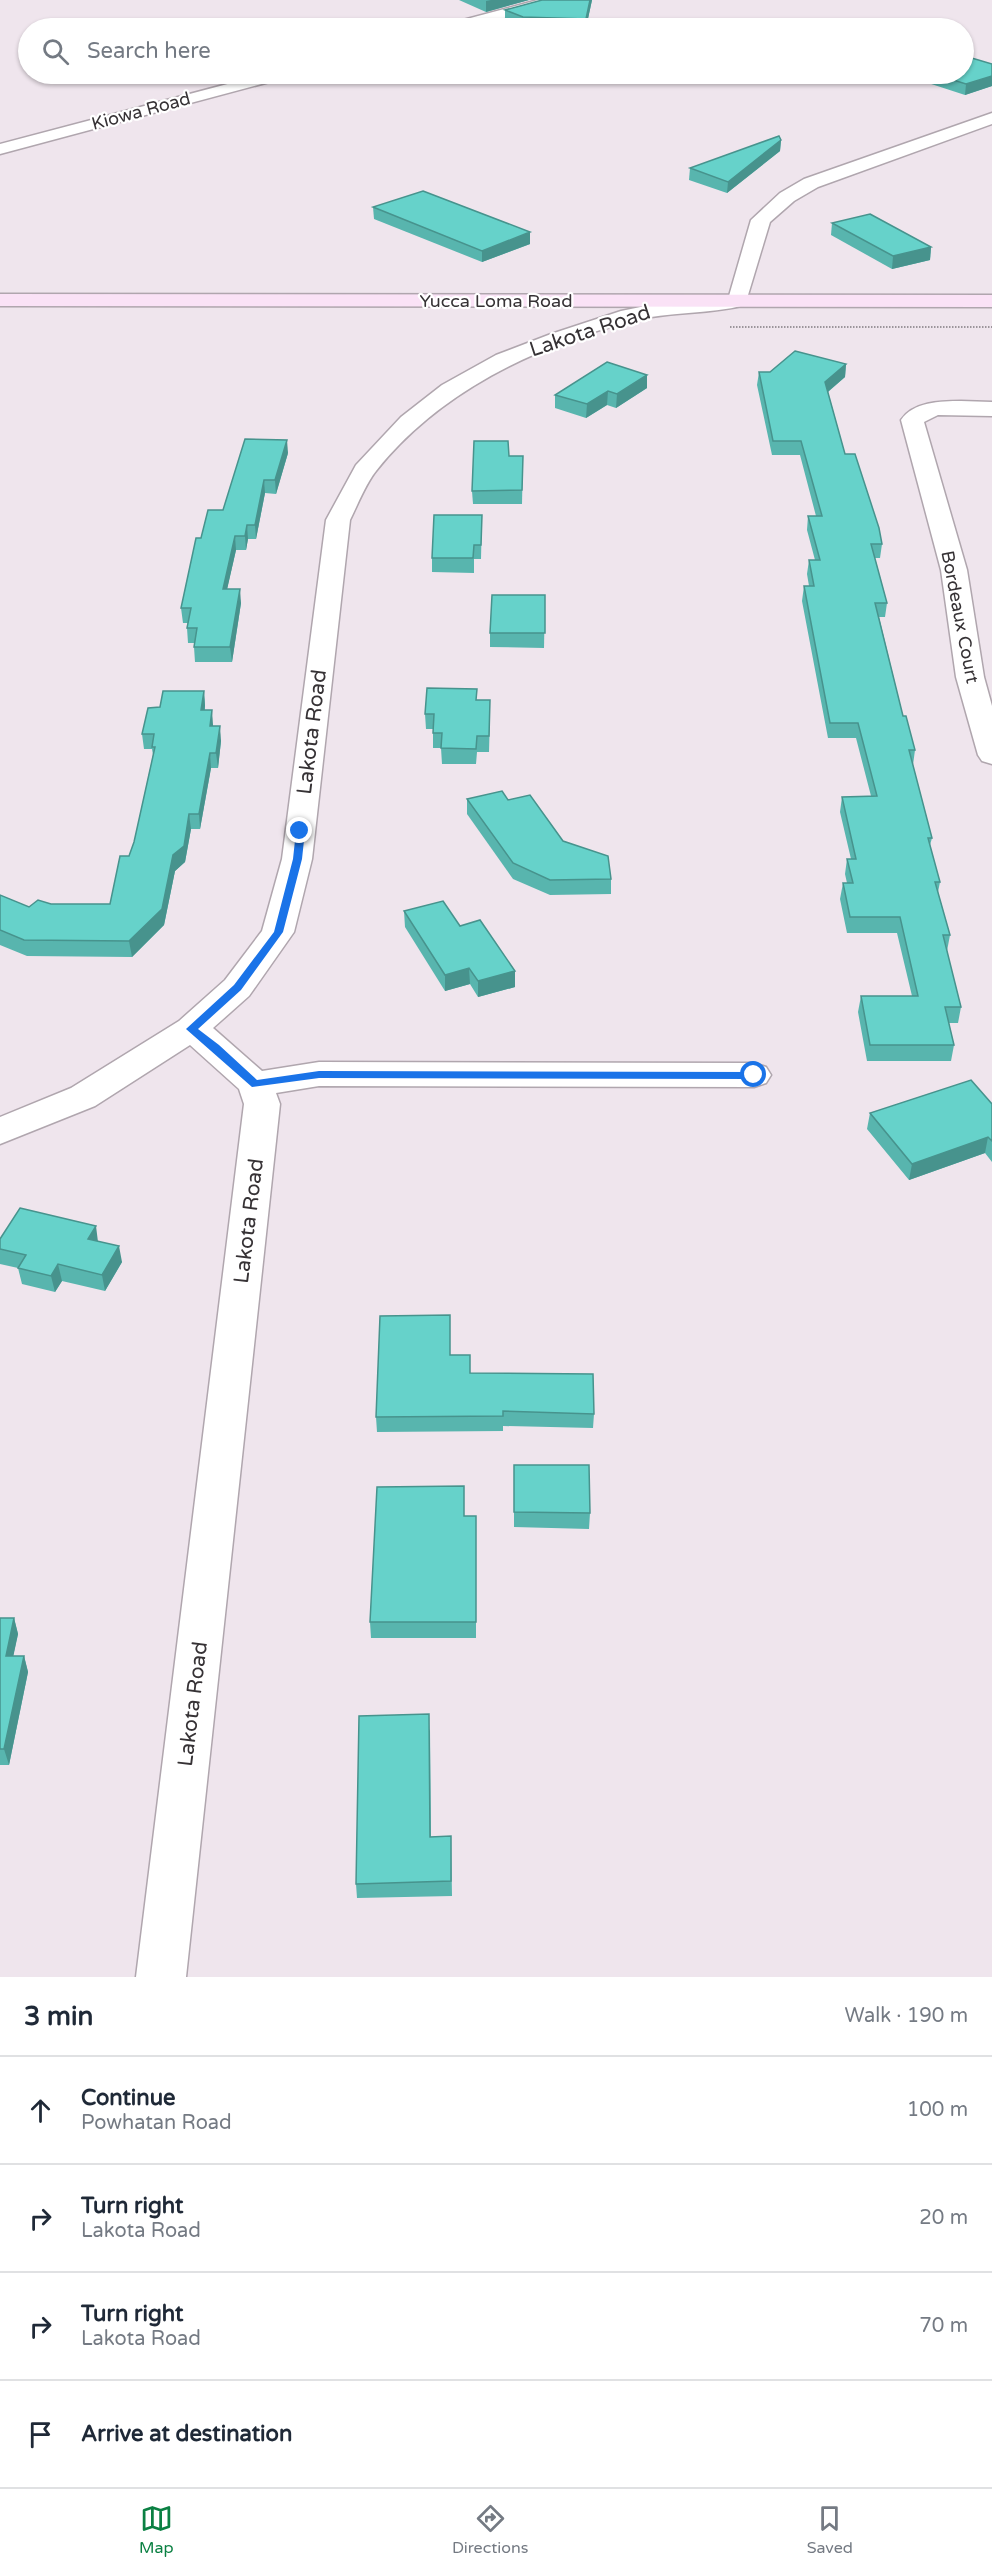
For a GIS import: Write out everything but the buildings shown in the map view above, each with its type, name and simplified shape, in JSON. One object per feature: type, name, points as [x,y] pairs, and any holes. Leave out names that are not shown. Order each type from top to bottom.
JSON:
[{"type":"main road","name":"Yucca Loma Road","points":[[0,300],[992,301]]},
{"type":"street","points":[[488,18],[556,0]]},
{"type":"street","name":"Kiowa Road","points":[[0,149],[244,84]]},
{"type":"street","points":[[738,301],[761,220],[787,197],[811,183],[992,118]]},
{"type":"street","name":"Lakota Road","points":[[0,1131],[83,1097],[191,1029],[237,988],[278,932],[297,859],[338,520],[364,470],[409,422],[450,390],[504,360],[558,338],[628,315],[665,308],[738,301]]},
{"type":"street","name":"Bordeaux Court","points":[[992,409],[939,409],[919,412],[912,420],[954,570],[970,676],[992,755]]},
{"type":"street","points":[[191,1029],[216,1048],[255,1084],[319,1074],[754,1075]]},
{"type":"street","name":"Lakota Road","points":[[161,1977],[262,1104],[255,1084]]},
{"type":"path","points":[[721,327],[992,327]]},
{"type":"route","points":[[300,831],[297,859],[278,932],[237,988],[191,1029],[216,1048],[255,1084],[319,1074],[754,1075]]}]
